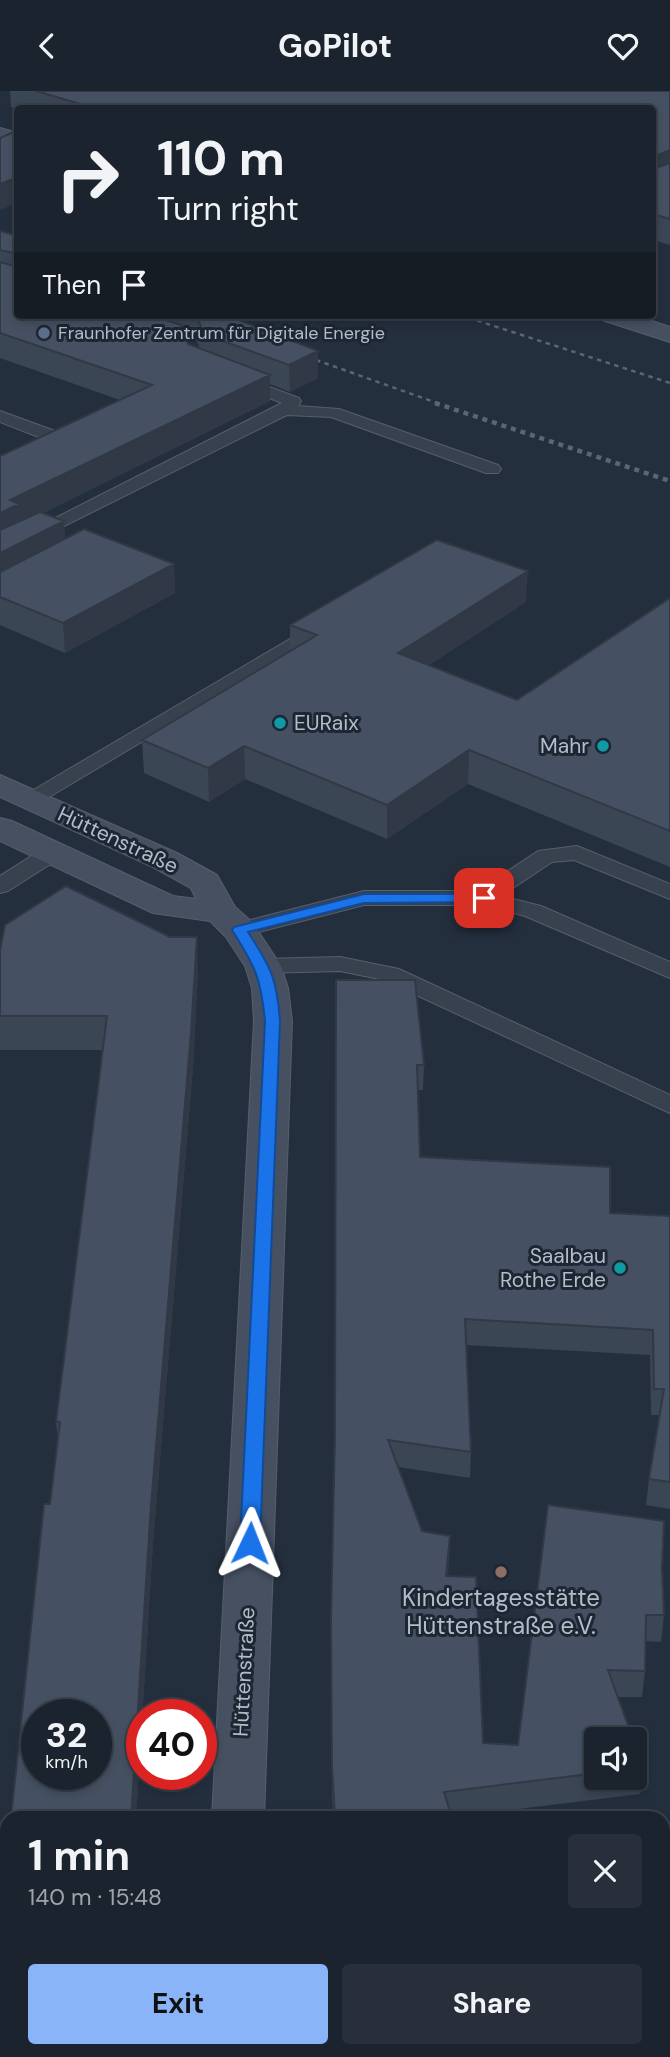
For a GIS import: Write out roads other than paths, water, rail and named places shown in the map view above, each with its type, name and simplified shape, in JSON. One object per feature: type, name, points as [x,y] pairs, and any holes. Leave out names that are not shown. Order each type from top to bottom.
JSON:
[{"type":"street","points":[[622,319],[670,335]]},
{"type":"street","name":"Hüttenstraße","points":[[0,785],[165,860],[205,882],[263,965],[270,988],[273,1021],[237,1811]]},
{"type":"street","name":"Hüttenstraße","points":[[0,828],[165,906],[230,921]]},
{"type":"lane","points":[[0,552],[284,410],[293,401],[220,374]]},
{"type":"lane","points":[[284,410],[334,412],[492,469]]},
{"type":"lane","points":[[2,419],[60,439]]},
{"type":"lane","points":[[32,799],[330,621]]},
{"type":"lane","points":[[0,886],[52,853]]},
{"type":"lane","points":[[484,898],[546,856],[577,853],[670,892]]},
{"type":"lane","points":[[230,921],[364,898],[484,898],[533,911],[670,971]]},
{"type":"lane","points":[[263,965],[340,964],[391,974],[670,1105]]},
{"type":"railway","points":[[472,319],[670,383]]},
{"type":"railway","points":[[299,354],[440,404]]},
{"type":"railway","points":[[435,403],[670,481]]},
{"type":"place","name":"Fraunhofer Zentrum für Digitale Energie","points":[[44,333]]},
{"type":"place","name":"EURaix","points":[[280,723]]},
{"type":"place","name":"Mahr","points":[[603,746]]},
{"type":"place","name":"Saalbau Rothe Erde","points":[[620,1268]]},
{"type":"place","name":"Kindertagesstätte Hüttenstraße e.V.","points":[[501,1572]]}]
